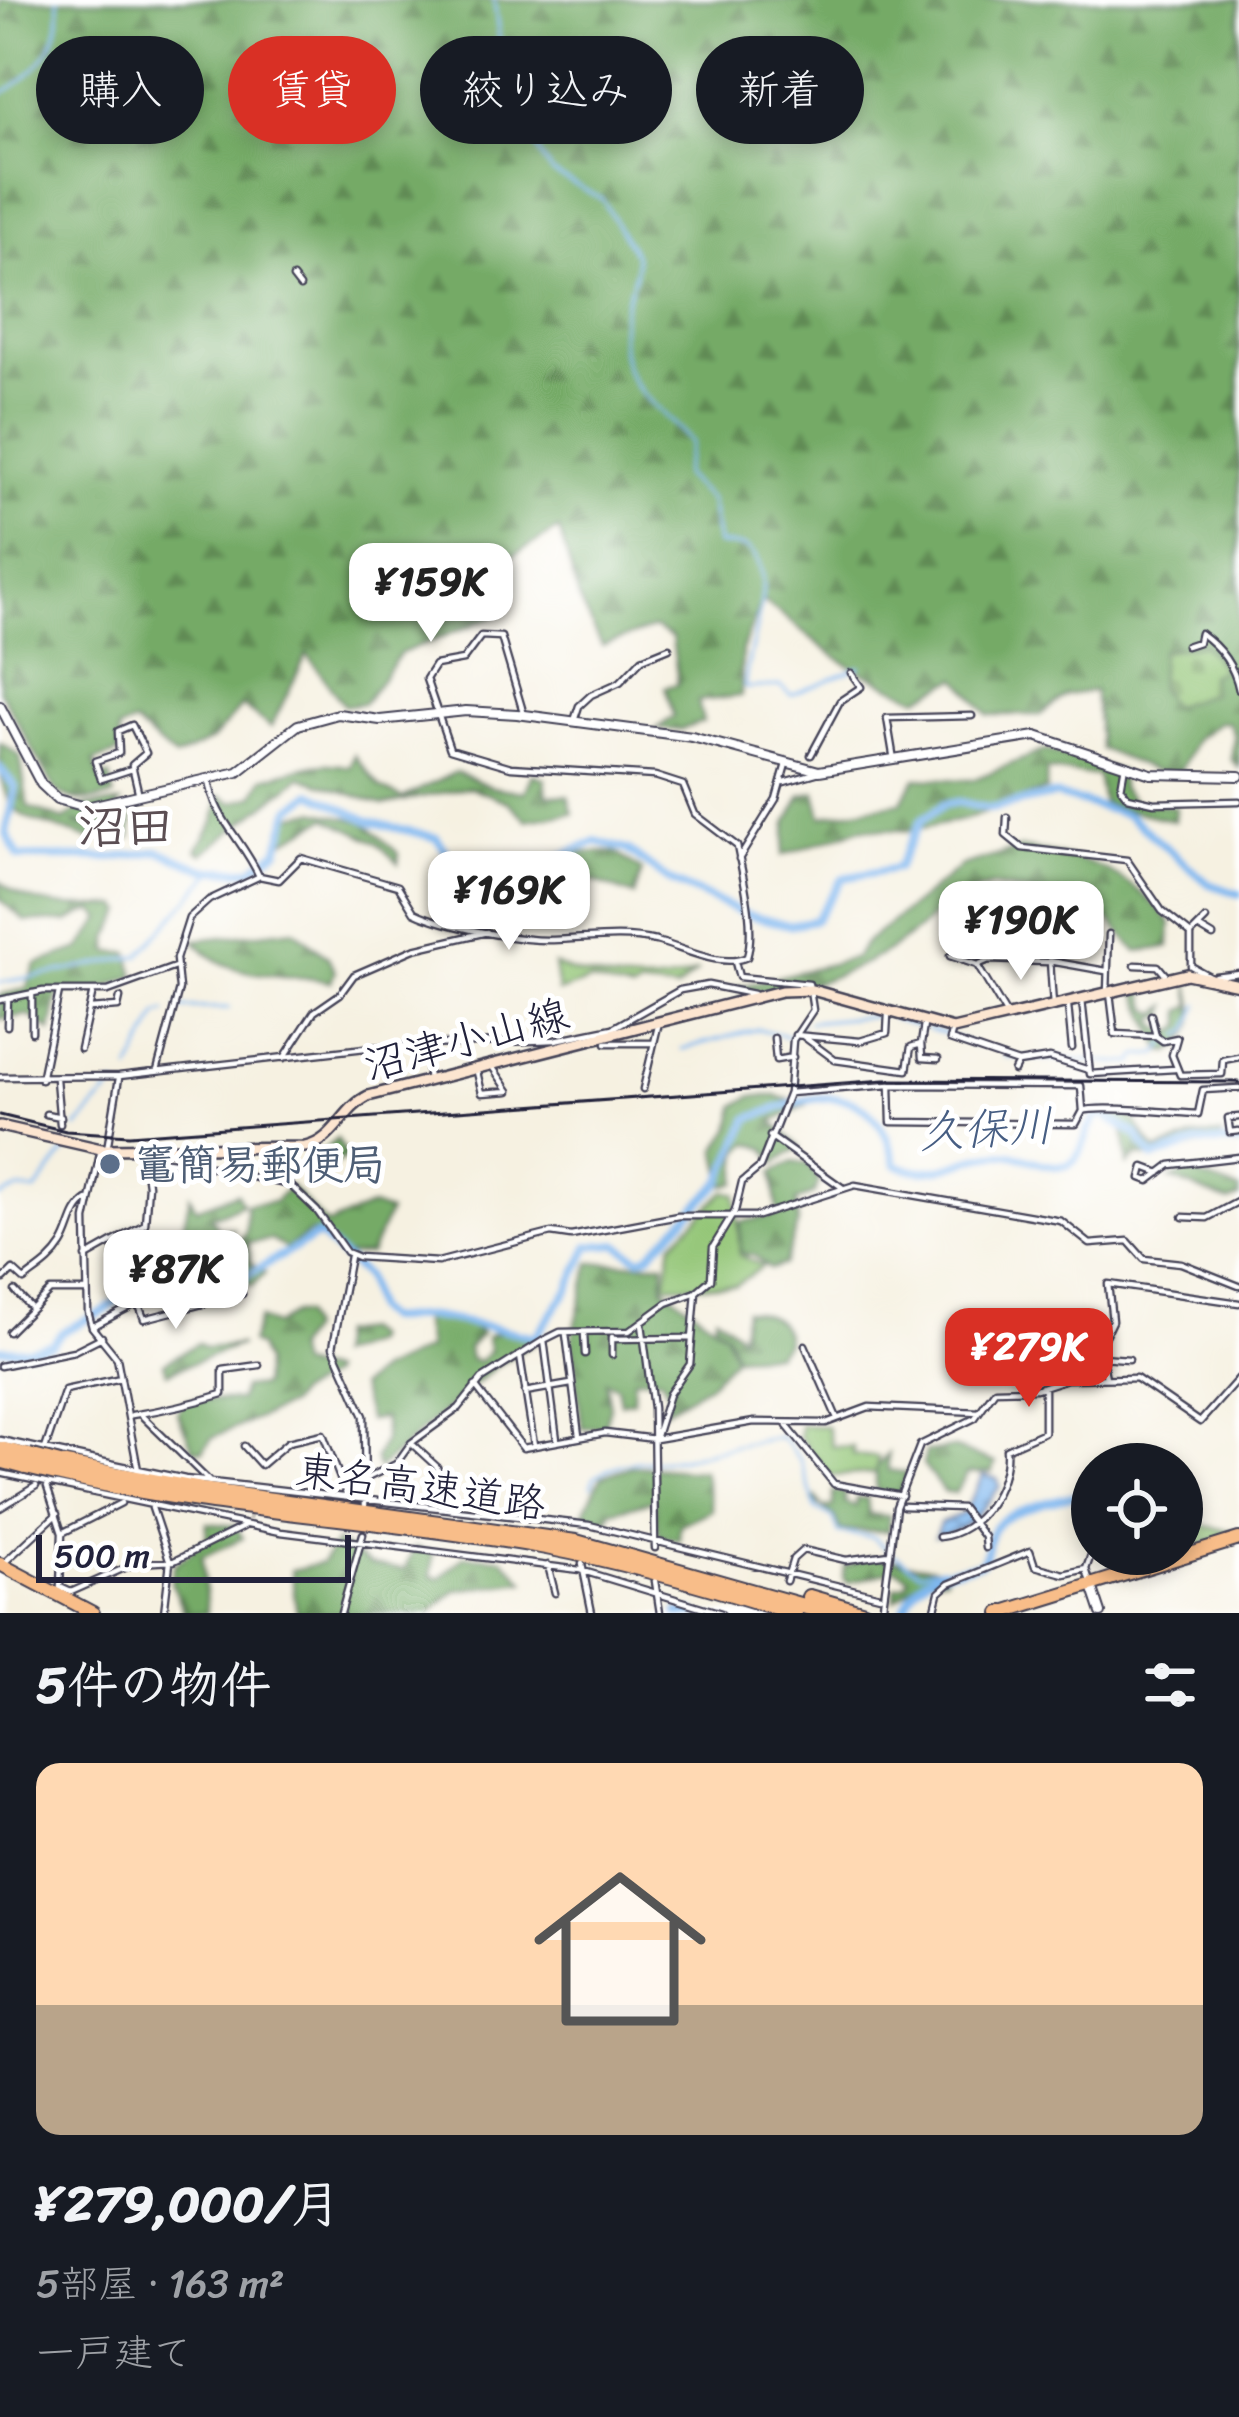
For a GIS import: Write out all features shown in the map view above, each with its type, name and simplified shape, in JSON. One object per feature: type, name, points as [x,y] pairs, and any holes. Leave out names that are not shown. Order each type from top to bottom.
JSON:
[{"type":"highway","name":"東名高速道路","points":[[0,1444],[54,1475],[199,1502],[668,1563],[828,1613]]},
{"type":"highway","name":"東名高速道路","points":[[0,1460],[27,1462]]},
{"type":"highway","points":[[1203,1553],[1239,1542]]},
{"type":"highway","name":"東名高速道路","points":[[580,1553],[794,1613]]},
{"type":"highway","points":[[580,1553],[770,1613]]},
{"type":"highway","points":[[580,1553],[670,1559],[864,1613]]},
{"type":"highway","points":[[0,1565],[60,1590],[93,1613]]},
{"type":"highway","points":[[0,1565],[80,1613]]},
{"type":"highway","points":[[1022,1613],[1123,1575]]},
{"type":"highway","points":[[1000,1613],[1130,1575]]},
{"type":"main road","name":"沼津小山線","points":[[0,1127],[143,1154],[315,1145],[363,1098],[763,996],[812,990],[952,1030],[1168,978],[1211,977],[1239,985]]},
{"type":"street","points":[[293,278],[300,287]]},
{"type":"street","points":[[1186,646],[1198,642],[1200,633],[1208,639],[1230,664],[1239,690]]},
{"type":"street","points":[[157,1071],[179,989],[177,967],[189,918],[215,897],[258,875],[280,880],[296,859],[314,860],[398,886],[419,915],[529,939],[638,938],[735,960],[750,952],[751,912],[740,884],[734,839],[695,814],[680,783],[656,776],[500,765],[446,747],[426,680],[431,669],[463,660],[474,641],[501,637],[524,715]]},
{"type":"street","points":[[574,721],[579,706],[590,695],[620,682],[642,659],[669,648]]},
{"type":"street","points":[[812,755],[840,701],[861,687],[851,673]]},
{"type":"street","points":[[0,706],[36,777],[57,799],[86,807],[249,766],[318,717],[380,719],[434,712],[524,715],[692,737],[823,771]]},
{"type":"street","points":[[894,760],[887,718],[972,716]]},
{"type":"street","points":[[132,725],[146,754],[132,769],[100,778],[95,761],[119,753],[118,731],[132,725]]},
{"type":"street","points":[[782,783],[823,771],[1036,736],[1162,776],[1239,776]]},
{"type":"street","points":[[740,859],[782,783],[786,764]]},
{"type":"street","points":[[1124,765],[1121,788],[1139,800],[1239,800]]},
{"type":"street","points":[[132,769],[139,795]]},
{"type":"street","points":[[209,779],[214,810],[239,837],[258,875]]},
{"type":"street","points":[[1007,817],[1006,835],[1022,848],[1127,860],[1162,910],[1192,934]]},
{"type":"street","points":[[1206,919],[1192,934],[1191,966],[1211,977],[1239,973]]},
{"type":"street","points":[[1198,927],[1213,937]]},
{"type":"street","points":[[284,1058],[314,1012],[340,994],[354,975],[414,949],[492,930]]},
{"type":"street","points":[[1108,934],[1106,971],[1115,1034],[1156,1036],[1163,1041],[1177,1038],[1175,1069],[1180,1075],[1222,1074],[1223,1060],[1239,1058]]},
{"type":"street","points":[[950,956],[977,965],[1008,1017]]},
{"type":"street","points":[[612,1336],[643,1324],[668,1303],[696,1292],[711,1279],[713,1247],[730,1218],[742,1182],[760,1167],[788,1095],[795,1035],[813,1010],[812,990],[809,984],[739,977],[735,960]]},
{"type":"street","points":[[977,965],[989,960],[1050,961],[1106,971]]},
{"type":"street","points":[[1050,961],[1053,1006]]},
{"type":"street","points":[[1136,965],[1158,966],[1168,978]]},
{"type":"street","points":[[7,1026],[4,999],[127,987],[177,967]]},
{"type":"street","points":[[0,1076],[41,1080],[119,1076],[425,1046],[578,1040],[634,1019],[680,990],[708,985],[763,996]]},
{"type":"street","points":[[41,1080],[60,990]]},
{"type":"street","points":[[80,1049],[93,991]]},
{"type":"street","points":[[32,993],[32,1033]]},
{"type":"street","points":[[90,1009],[118,1007],[120,998]]},
{"type":"street","points":[[1082,1000],[1090,1074],[1175,1069]]},
{"type":"street","points":[[1068,1004],[1072,1048]]},
{"type":"street","points":[[795,1035],[860,1041],[887,1033],[889,1014]]},
{"type":"street","points":[[1151,1015],[1156,1036]]},
{"type":"street","points":[[644,1089],[659,1022]]},
{"type":"street","points":[[924,1025],[922,1058],[938,1059]]},
{"type":"street","points":[[952,1030],[950,1040],[1018,1063],[1050,1058],[1088,1065]]},
{"type":"street","points":[[804,1037],[835,1060],[907,1070],[911,1047],[921,1044]]},
{"type":"street","points":[[774,1038],[776,1060],[793,1057]]},
{"type":"street","points":[[606,1043],[653,1042]]},
{"type":"street","points":[[425,1046],[429,1081]]},
{"type":"street","points":[[1014,1072],[1018,1063]]},
{"type":"street","points":[[477,1068],[482,1093],[509,1091],[492,1065]]},
{"type":"street","points":[[119,1076],[89,1199],[88,1312],[91,1324],[115,1353],[136,1415],[210,1482]]},
{"type":"street","points":[[46,1114],[61,1120],[56,1079]]},
{"type":"street","points":[[788,1095],[890,1085],[1081,1086],[1083,1111],[1076,1124],[891,1122],[890,1085]]},
{"type":"street","points":[[1083,1111],[1100,1105],[1124,1113],[1198,1114],[1203,1090],[1239,1088]]},
{"type":"street","points":[[1239,1117],[1228,1118],[1230,1132],[1239,1131]]},
{"type":"street","points":[[770,1136],[843,1188]]},
{"type":"street","points":[[225,1148],[225,1169]]},
{"type":"street","points":[[86,1257],[146,1224],[143,1154],[290,1186],[350,1256],[437,1262],[551,1233],[571,1236],[700,1214],[730,1218],[781,1210],[843,1188],[870,1187],[1061,1221],[1090,1244],[1128,1241],[1144,1259],[1181,1263],[1239,1286]]},
{"type":"street","points":[[1160,1173],[1170,1165],[1239,1157]]},
{"type":"street","points":[[4,1279],[13,1270],[24,1280],[49,1262],[64,1243],[78,1205],[89,1199]]},
{"type":"street","points":[[1184,1217],[1207,1218],[1239,1201]]},
{"type":"street","points":[[350,1256],[334,1355],[364,1416],[365,1501]]},
{"type":"street","points":[[91,1324],[139,1305],[166,1288],[212,1284],[219,1298]]},
{"type":"street","points":[[1106,1378],[1100,1346],[1112,1321],[1108,1284],[1239,1303]]},
{"type":"street","points":[[15,1291],[31,1308]]},
{"type":"street","points":[[9,1332],[50,1291],[86,1292]]},
{"type":"street","points":[[653,1439],[669,1394],[691,1364],[696,1292]]},
{"type":"street","points":[[139,1305],[144,1319],[242,1294]]},
{"type":"street","points":[[643,1324],[648,1339],[655,1548]]},
{"type":"street","points":[[363,1480],[396,1464],[411,1443],[460,1408],[475,1386],[544,1340],[584,1332],[692,1338]]},
{"type":"street","points":[[584,1332],[585,1354]]},
{"type":"street","points":[[566,1333],[579,1436]]},
{"type":"street","points":[[612,1336],[612,1355]]},
{"type":"street","points":[[0,1366],[74,1351],[102,1337]]},
{"type":"street","points":[[544,1340],[556,1440]]},
{"type":"street","points":[[805,1346],[837,1418]]},
{"type":"street","points":[[519,1354],[534,1445]]},
{"type":"street","points":[[1101,1357],[1129,1358]]},
{"type":"street","points":[[136,1415],[171,1412],[192,1400],[223,1394],[223,1370],[259,1365]]},
{"type":"street","points":[[38,1484],[65,1390],[121,1378]]},
{"type":"street","points":[[880,1596],[886,1591],[902,1496],[923,1441],[979,1412],[1000,1388],[1044,1387],[1067,1379],[1136,1378],[1200,1422],[1239,1378]]},
{"type":"street","points":[[525,1392],[571,1384]]},
{"type":"street","points":[[475,1386],[508,1426],[517,1446],[615,1433],[653,1439],[754,1422],[837,1418],[869,1407],[979,1412]]},
{"type":"street","points":[[939,1537],[952,1536],[974,1521],[1001,1487],[1006,1449],[1044,1432],[1044,1387]]},
{"type":"street","points":[[136,1415],[131,1446],[138,1470]]},
{"type":"street","points":[[640,1420],[650,1420]]},
{"type":"street","points":[[785,1424],[838,1486],[902,1496]]},
{"type":"street","points":[[244,1446],[261,1465],[288,1442],[323,1433],[346,1496]]},
{"type":"street","points":[[411,1443],[437,1467],[443,1488]]},
{"type":"street","points":[[0,1444],[210,1482],[365,1501],[466,1507],[589,1525],[787,1578],[880,1596]]},
{"type":"street","points":[[0,1473],[38,1484]]},
{"type":"street","points":[[0,1508],[54,1475]]},
{"type":"street","points":[[54,1475],[124,1502],[247,1523],[518,1557],[548,1565],[580,1553],[656,1591],[721,1613]]},
{"type":"street","points":[[54,1475],[62,1532],[60,1590],[71,1592],[136,1563],[170,1562],[247,1523]]},
{"type":"street","points":[[62,1532],[124,1502]]},
{"type":"street","points":[[151,1506],[170,1562],[164,1613]]},
{"type":"street","points":[[900,1506],[962,1508],[974,1521],[985,1548]]},
{"type":"street","points":[[465,1516],[466,1507]]},
{"type":"street","points":[[0,1565],[57,1514]]},
{"type":"street","points":[[589,1525],[580,1553],[592,1613]]},
{"type":"street","points":[[341,1613],[360,1536]]},
{"type":"street","points":[[787,1578],[803,1550],[846,1560],[890,1554]]},
{"type":"street","points":[[934,1613],[939,1593],[949,1584],[988,1572],[1001,1559],[1030,1551],[1036,1567],[1071,1572]]},
{"type":"street","points":[[548,1565],[555,1593]]},
{"type":"street","points":[[1088,1575],[1101,1613]]},
{"type":"street","points":[[655,1580],[660,1613]]},
{"type":"street","points":[[880,1596],[882,1613]]},
{"type":"green space","points":[[0,0],[1239,0],[1239,768],[1231,759],[1234,736],[1229,723],[1219,722],[1196,739],[1179,773],[1154,771],[1100,749],[1094,691],[1066,695],[1040,715],[988,715],[958,678],[918,698],[848,665],[762,601],[742,650],[741,696],[698,701],[703,722],[680,730],[657,729],[674,716],[665,687],[678,684],[672,638],[654,628],[602,646],[579,599],[559,529],[495,566],[495,616],[401,653],[364,703],[344,706],[307,654],[271,727],[242,706],[212,740],[175,758],[134,724],[119,730],[119,753],[94,762],[100,778],[110,776],[114,796],[84,801],[56,791],[0,691]]},
{"type":"green space","points":[[1203,644],[1222,669],[1210,675],[1212,693],[1171,707],[1159,688],[1161,651]]},
{"type":"green space","points":[[0,742],[20,756],[28,807],[64,820],[82,807],[121,803],[113,814],[132,818],[131,838],[102,839],[98,832],[109,825],[73,823],[95,832],[91,840],[18,812],[4,789]]},
{"type":"green space","points":[[1045,750],[1120,771],[1121,788],[1134,801],[1176,807],[1174,821],[1103,804],[1097,776],[1047,770],[1046,790],[967,819],[912,831],[862,828],[783,855],[787,823],[802,795],[816,792],[822,816],[901,802],[916,778],[972,780]]},
{"type":"green space","points":[[354,755],[380,787],[402,798],[456,772],[492,787],[525,792],[533,774],[545,779],[547,795],[568,796],[573,813],[527,820],[508,802],[470,787],[383,805],[301,777],[203,854],[197,850],[215,820],[220,795],[232,802],[254,796],[263,778],[316,765],[350,767]]},
{"type":"green space","points":[[314,811],[363,821],[399,854],[398,863],[376,842],[327,818],[279,844],[289,816]]},
{"type":"green space","points":[[1022,848],[1086,862],[1122,879],[1171,923],[1169,947],[1137,952],[1103,913],[1073,910],[1052,897],[992,886],[945,901],[907,938],[850,970],[788,989],[737,987],[855,958],[863,945],[961,866]]},
{"type":"green space","points":[[615,852],[642,871],[634,896],[555,867],[526,884],[497,893],[432,892],[483,886],[563,853]]},
{"type":"green space","points":[[0,881],[40,902],[119,906],[124,912],[109,938],[110,952],[129,953],[135,976],[98,990],[59,990],[51,1031],[28,1015],[0,1019],[0,995],[26,989],[36,964],[80,949],[102,918],[92,910],[68,922],[25,921],[0,899]]},
{"type":"green space","points":[[294,929],[328,957],[335,971],[331,982],[240,970],[208,954],[195,940]]},
{"type":"green space","points":[[554,965],[587,976],[645,983],[698,971],[676,990],[641,987],[632,992],[590,981],[558,992]]},
{"type":"green space","points":[[1189,982],[1194,1012],[1191,1029],[1170,1052],[1162,1051],[1137,992],[1143,986],[1150,1010],[1159,1013],[1168,1006],[1166,1015],[1154,1019],[1159,1028],[1176,1031],[1183,1026],[1182,1011],[1192,1006]]},
{"type":"green space","points":[[752,1096],[777,1096],[805,1105],[773,1122],[799,1147],[776,1163],[766,1149],[750,1143],[740,1152],[737,1183],[725,1185],[717,1149],[731,1129],[736,1106]]},
{"type":"green space","points":[[1101,1110],[1131,1116],[1156,1151],[1195,1137],[1220,1135],[1222,1140],[1153,1158],[1137,1156],[1128,1165],[1124,1131]]},
{"type":"green space","points":[[337,1139],[348,1157],[319,1173],[319,1179],[310,1173],[313,1158]]},
{"type":"green space","points":[[793,1162],[807,1164],[819,1182],[814,1193],[796,1202],[798,1223],[784,1264],[770,1269],[755,1256],[740,1253],[740,1222],[778,1215],[773,1172]]},
{"type":"green space","points":[[1190,1173],[1239,1190],[1239,1198],[1229,1202],[1170,1179]]},
{"type":"green space","points":[[290,1186],[327,1225],[372,1206],[389,1212],[370,1254],[345,1256],[320,1234],[309,1233],[286,1249],[271,1240],[248,1243],[250,1263],[265,1273],[253,1286],[241,1283],[234,1250],[246,1231],[246,1204],[274,1202]]},
{"type":"green space","points":[[725,1191],[736,1194],[740,1256],[763,1266],[736,1285],[665,1285],[672,1243]]},
{"type":"green space","points":[[237,1193],[242,1204],[211,1217],[218,1229],[233,1229],[223,1250],[167,1250],[182,1231],[190,1196],[196,1208]]},
{"type":"green space","points":[[590,1263],[664,1263],[663,1287],[725,1333],[734,1357],[708,1385],[665,1410],[669,1394],[661,1378],[634,1378],[633,1400],[620,1403],[617,1386],[606,1381],[610,1407],[604,1427],[582,1428],[572,1340]]},
{"type":"green space","points":[[745,1310],[767,1315],[782,1327],[786,1342],[775,1354],[735,1356],[727,1334],[714,1323],[716,1315],[740,1335]]},
{"type":"green space","points":[[293,1314],[303,1314],[308,1330],[294,1349],[298,1366],[330,1372],[328,1377],[296,1395],[289,1405],[212,1438],[203,1451],[193,1449],[177,1412],[186,1400],[239,1400],[243,1388],[262,1386],[264,1363],[258,1347],[250,1343],[259,1319],[275,1325]]},
{"type":"green space","points":[[427,1316],[477,1326],[481,1334],[468,1348],[470,1359],[479,1361],[490,1351],[486,1337],[500,1332],[517,1332],[535,1342],[496,1366],[378,1469],[375,1459],[384,1440],[384,1418],[368,1420],[359,1387],[379,1371],[427,1349],[422,1320]]},
{"type":"green space","points":[[362,1330],[373,1338],[371,1343],[335,1356],[338,1333]]},
{"type":"green space","points":[[198,1343],[205,1348],[240,1345],[167,1373],[164,1363]]},
{"type":"green space","points":[[800,1425],[827,1426],[832,1446],[853,1447],[853,1455],[878,1457],[876,1473],[831,1476],[799,1437]]},
{"type":"green space","points":[[953,1448],[996,1463],[992,1472],[968,1473],[955,1493],[943,1491],[923,1465],[926,1452]]},
{"type":"green space","points":[[888,1454],[888,1470],[909,1473],[899,1494],[876,1491],[876,1468]]},
{"type":"green space","points":[[631,1466],[703,1471],[712,1510],[680,1525],[679,1540],[659,1536],[654,1500],[612,1511],[608,1522],[584,1512],[601,1477]]},
{"type":"green space","points":[[833,1492],[845,1493],[845,1503],[856,1506],[857,1498],[867,1498],[869,1514],[889,1516],[888,1531],[841,1531],[835,1517],[813,1501],[816,1497],[822,1507],[833,1507]]},
{"type":"green space","points":[[207,1523],[235,1526],[243,1538],[202,1557],[207,1613],[184,1613],[171,1582],[174,1565],[206,1539]]},
{"type":"green space","points":[[1203,1526],[1239,1532],[1203,1544]]},
{"type":"green space","points":[[336,1542],[371,1565],[404,1570],[415,1547],[433,1553],[431,1576],[440,1578],[464,1556],[503,1558],[525,1581],[456,1590],[429,1613],[297,1613],[291,1570],[322,1563]]},
{"type":"green space","points":[[872,1557],[943,1569],[945,1577],[919,1581],[895,1600],[895,1587],[906,1584],[909,1577],[896,1569],[847,1583],[845,1567]]},
{"type":"water","points":[[983,1475],[997,1479],[1000,1486],[987,1504],[965,1525],[935,1536],[940,1523],[964,1513]]},
{"type":"waterway","points":[[0,95],[45,57],[57,31],[58,0]]},
{"type":"waterway","points":[[494,0],[508,102],[551,172],[602,199],[635,255],[621,335],[628,372],[691,442],[683,475],[710,500],[718,544],[746,548],[757,559],[762,593],[745,688],[780,686],[791,695],[860,667]]},
{"type":"waterway","points":[[0,768],[15,787],[6,834],[19,857],[112,858],[159,851],[207,870],[251,870],[278,850],[290,810],[312,793],[369,821],[437,838],[469,885],[509,869],[542,865],[596,841],[628,850],[668,880],[747,915],[789,925],[815,920],[843,878],[897,868],[921,821],[943,805],[958,802],[990,809],[1054,795],[1128,815],[1209,884],[1239,894]]},
{"type":"waterway","points":[[0,982],[139,956],[213,871]]},
{"type":"waterway","points":[[1181,1035],[1189,1031],[1199,1005]]},
{"type":"waterway","points":[[177,1008],[229,1008]]},
{"type":"waterway","points":[[130,1071],[158,1015],[166,1012]]},
{"type":"waterway","points":[[809,1022],[881,1015]]},
{"type":"waterway","points":[[892,1018],[922,1027]]},
{"type":"waterway","points":[[682,1049],[758,1029],[791,1037],[801,1023]]},
{"type":"waterway","points":[[927,1029],[948,1034]]},
{"type":"waterway","points":[[954,1037],[974,1046]]},
{"type":"waterway","points":[[1005,1057],[1134,1063],[1138,1056],[1158,1054],[1167,1042]]},
{"type":"waterway","points":[[77,1128],[115,1085]]},
{"type":"waterway","name":"久保川","points":[[0,1349],[28,1350],[52,1344],[62,1332],[106,1310],[154,1274],[203,1270],[244,1277],[318,1235],[365,1276],[374,1310],[385,1319],[427,1316],[535,1337],[569,1289],[589,1246],[617,1244],[639,1258],[649,1255],[721,1182],[749,1119],[818,1098],[857,1104],[886,1135],[896,1164],[923,1171],[1002,1154],[1069,1165],[1102,1114],[1137,1135],[1153,1158],[1198,1143],[1239,1143]]},
{"type":"waterway","points":[[0,1197],[19,1189],[36,1191],[68,1148]]},
{"type":"waterway","points":[[592,1486],[594,1477],[620,1465],[672,1460],[781,1437],[801,1461],[816,1509],[833,1518],[839,1533],[872,1537],[887,1549]]},
{"type":"waterway","points":[[905,1608],[926,1578],[981,1563],[1001,1521],[1071,1497]]},
{"type":"waterway","points":[[893,1554],[920,1572],[942,1567]]},
{"type":"waterway","points":[[678,1613],[694,1613]]},
{"type":"tunnel","points":[[249,1520],[252,1508]]},
{"type":"railway","points":[[0,1115],[66,1131],[129,1135],[885,1080],[1239,1082]]},
{"type":"place","name":"竃簡易郵便局","points":[[110,1164]]},
{"type":"district","name":"沼田","points":[[126,826]]}]
